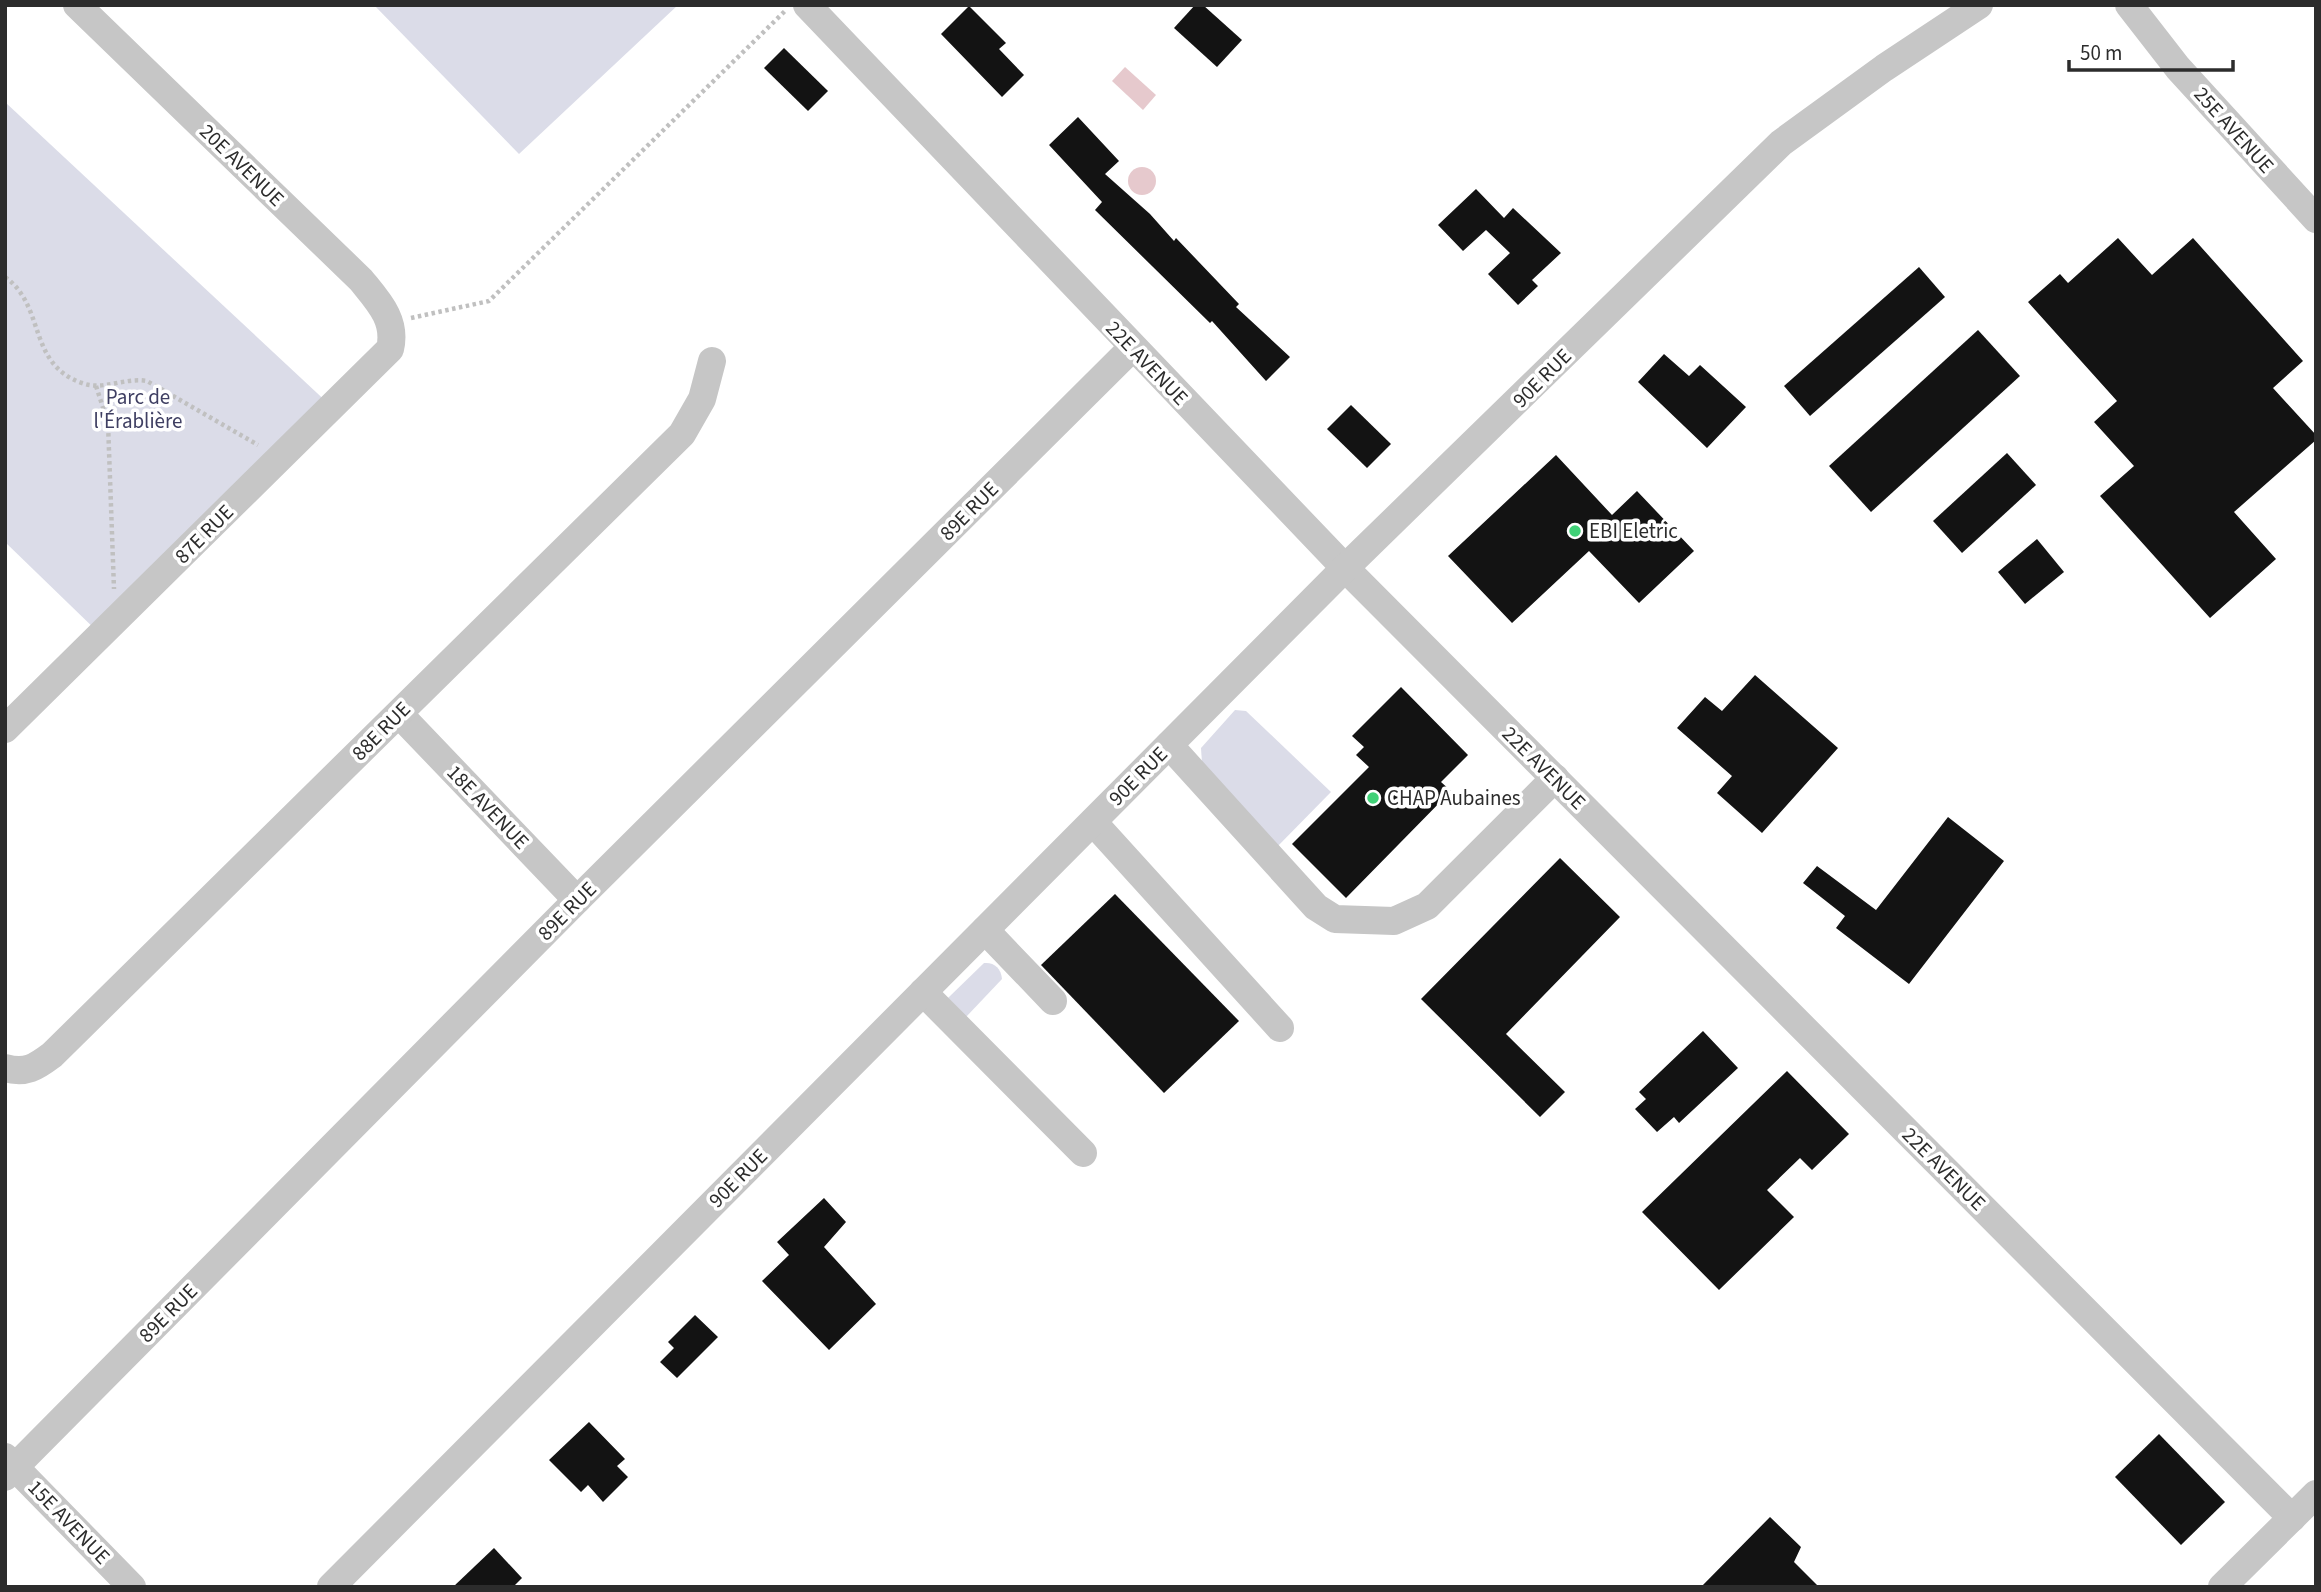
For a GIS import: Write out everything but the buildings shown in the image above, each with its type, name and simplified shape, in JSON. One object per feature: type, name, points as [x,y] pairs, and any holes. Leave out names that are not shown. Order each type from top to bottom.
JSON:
[{"type":"street","name":"20E AVENUE","points":[[77,5],[361,280],[384,308],[392,328]]},
{"type":"street","name":"22E AVENUE","points":[[807,5],[1345,568],[2292,1518]]},
{"type":"street","name":"90E RUE","points":[[331,1587],[1345,568],[1781,143],[1884,68],[1979,5]]},
{"type":"street","name":"25E AVENUE","points":[[2129,5],[2178,68],[2316,219]]},
{"type":"street","name":"87E RUE","points":[[5,729],[390,349],[392,328]]},
{"type":"street","name":"89E RUE","points":[[9,1467],[1132,348]]},
{"type":"street","name":"88E RUE","points":[[11,1070],[34,1069],[52,1055],[682,434],[702,399],[712,361]]},
{"type":"street","name":"18E AVENUE","points":[[399,714],[577,900]]},
{"type":"street","points":[[1169,745],[1316,907],[1335,919],[1356,921],[1394,921],[1427,906],[1555,778]]},
{"type":"street","points":[[1093,822],[1280,1028]]},
{"type":"street","points":[[985,930],[1053,1001]]},
{"type":"street","points":[[923,992],[1083,1153]]},
{"type":"street","name":"15E AVENUE","points":[[9,1467],[132,1587]]},
{"type":"street","points":[[2222,1587],[2316,1494]]},
{"type":"path","points":[[392,328],[489,301],[791,5]]},
{"type":"path","points":[[5,277],[19,287],[29,304],[46,358],[81,383],[96,386],[131,380],[146,381],[279,459]]},
{"type":"path","points":[[96,386],[108,423],[113,578],[119,617]]},
{"type":"green space","points":[[374,5],[678,5],[519,154]]},
{"type":"green space","name":"Parc de l'Érablière","points":[[5,102],[332,407],[101,635],[5,542]]},
{"type":"green space","points":[[1235,710],[1246,711],[1331,792],[1274,850],[1202,763],[1201,748]]},
{"type":"green space","points":[[984,963],[996,966],[1002,979],[966,1017],[948,998]]},
{"type":"shaded area","points":[[1125,67],[1156,95],[1143,110],[1112,81]]},
{"type":"shaded area","points":[[1142,167],[1152,171],[1156,181],[1152,191],[1142,195],[1132,191],[1128,181],[1132,171]]},
{"type":"place","name":"EBI Eletric","points":[[1575,531]]},
{"type":"place","name":"CHAP Aubaines","points":[[1373,798]]}]
